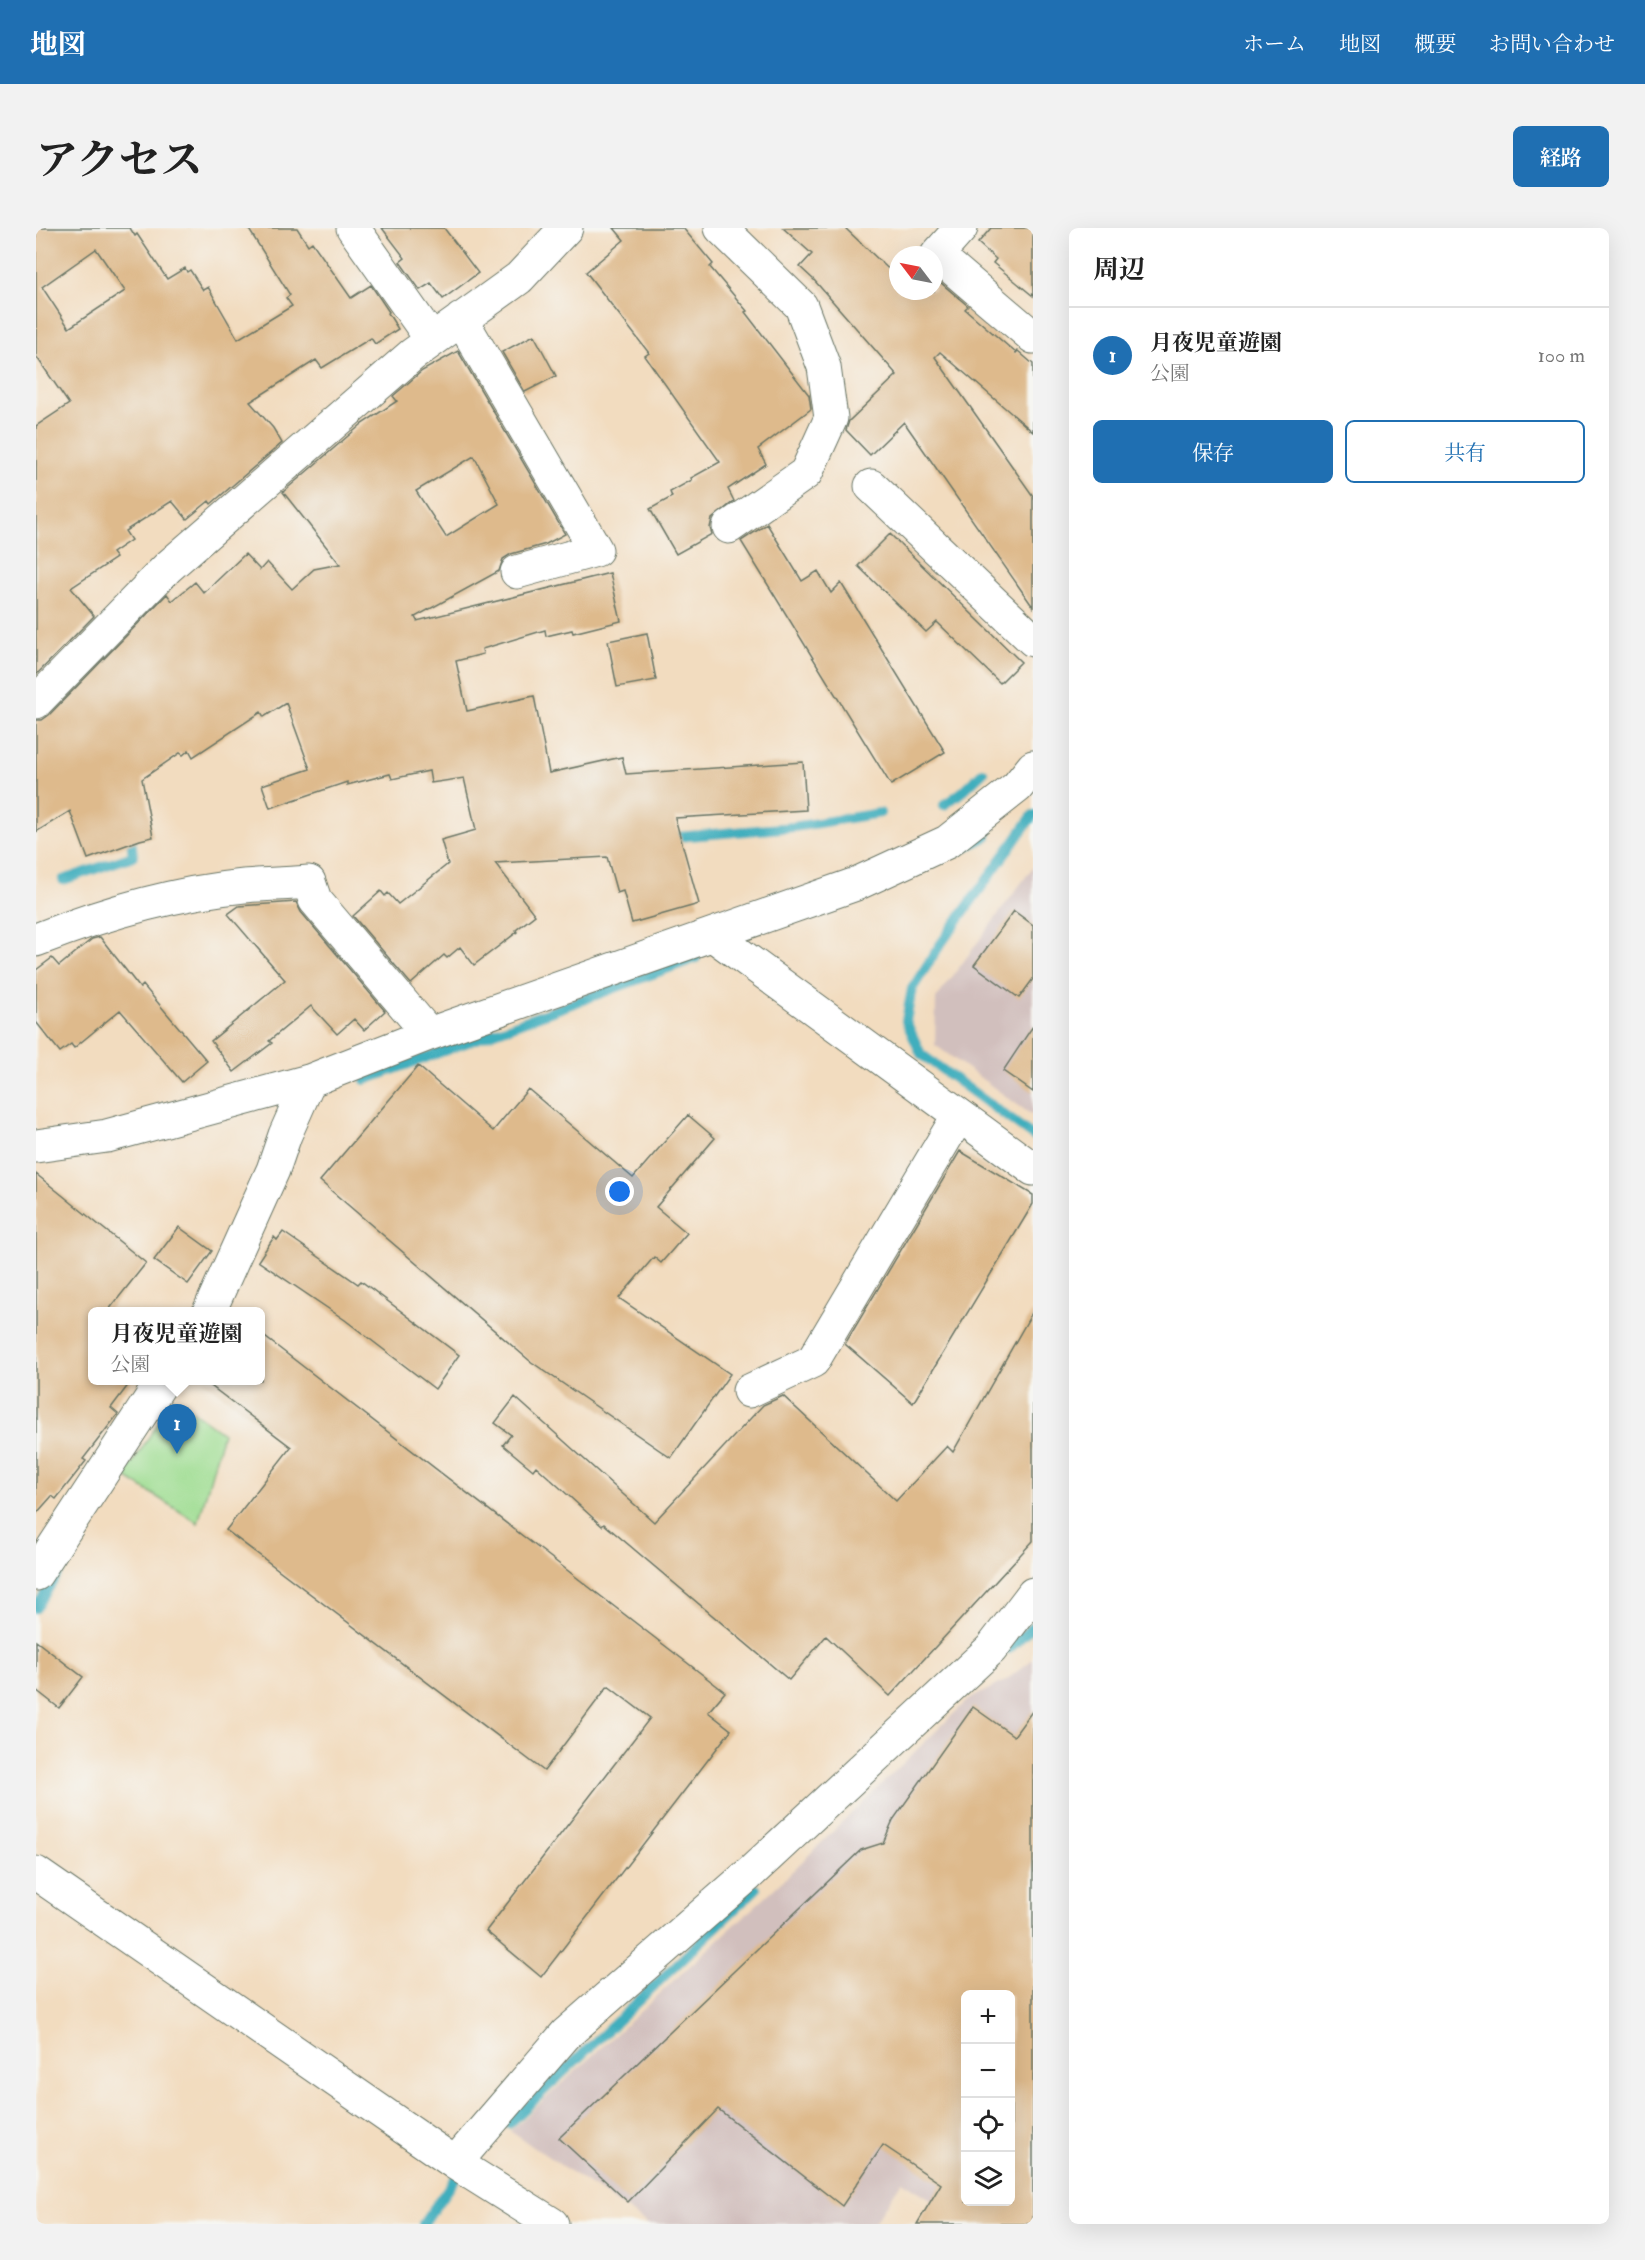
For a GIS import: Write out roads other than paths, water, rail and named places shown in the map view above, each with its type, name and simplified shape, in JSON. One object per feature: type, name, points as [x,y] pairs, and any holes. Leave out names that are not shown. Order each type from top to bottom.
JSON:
[{"type":"street","points":[[353,228],[432,340]]},
{"type":"street","points":[[36,702],[168,567],[412,355],[519,278],[566,228]]},
{"type":"street","points":[[721,228],[801,306],[824,367],[831,418],[806,473],[729,527]]},
{"type":"street","points":[[961,228],[937,255],[1033,337]]},
{"type":"street","points":[[460,320],[596,550],[517,572]]},
{"type":"street","points":[[871,486],[1033,640]]},
{"type":"street","points":[[36,1146],[107,1136],[309,1081],[429,1034],[856,884],[947,842],[1017,787],[1033,767]]},
{"type":"street","points":[[36,940],[93,918],[192,894],[244,886],[309,882],[315,900],[429,1034]]},
{"type":"street","points":[[713,935],[1033,1169]]},
{"type":"street","points":[[211,1307],[273,1170],[285,1135],[309,1081]]},
{"type":"street","points":[[749,1391],[813,1361],[959,1115]]},
{"type":"street","points":[[36,1574],[45,1538],[159,1385]]},
{"type":"street","points":[[455,2163],[566,2034],[748,1875],[991,1649],[1033,1594]]},
{"type":"street","points":[[36,1873],[455,2163],[552,2224]]},
{"type":"waterway","points":[[944,805],[983,772]]},
{"type":"waterway","points":[[666,838],[793,827],[880,813]]},
{"type":"waterway","points":[[1033,815],[940,945],[912,989],[906,1021],[921,1054],[1033,1136]]},
{"type":"waterway","points":[[63,880],[133,856],[130,830]]},
{"type":"waterway","points":[[958,851],[987,836]]},
{"type":"waterway","points":[[365,1080],[696,958]]},
{"type":"waterway","points":[[36,1608],[114,1484]]},
{"type":"waterway","points":[[1009,1649],[1033,1626]]},
{"type":"waterway","points":[[509,2124],[756,1889]]},
{"type":"waterway","points":[[423,2224],[461,2170]]},
{"type":"place","name":"月夜児童遊園","points":[[177,1454]]}]
